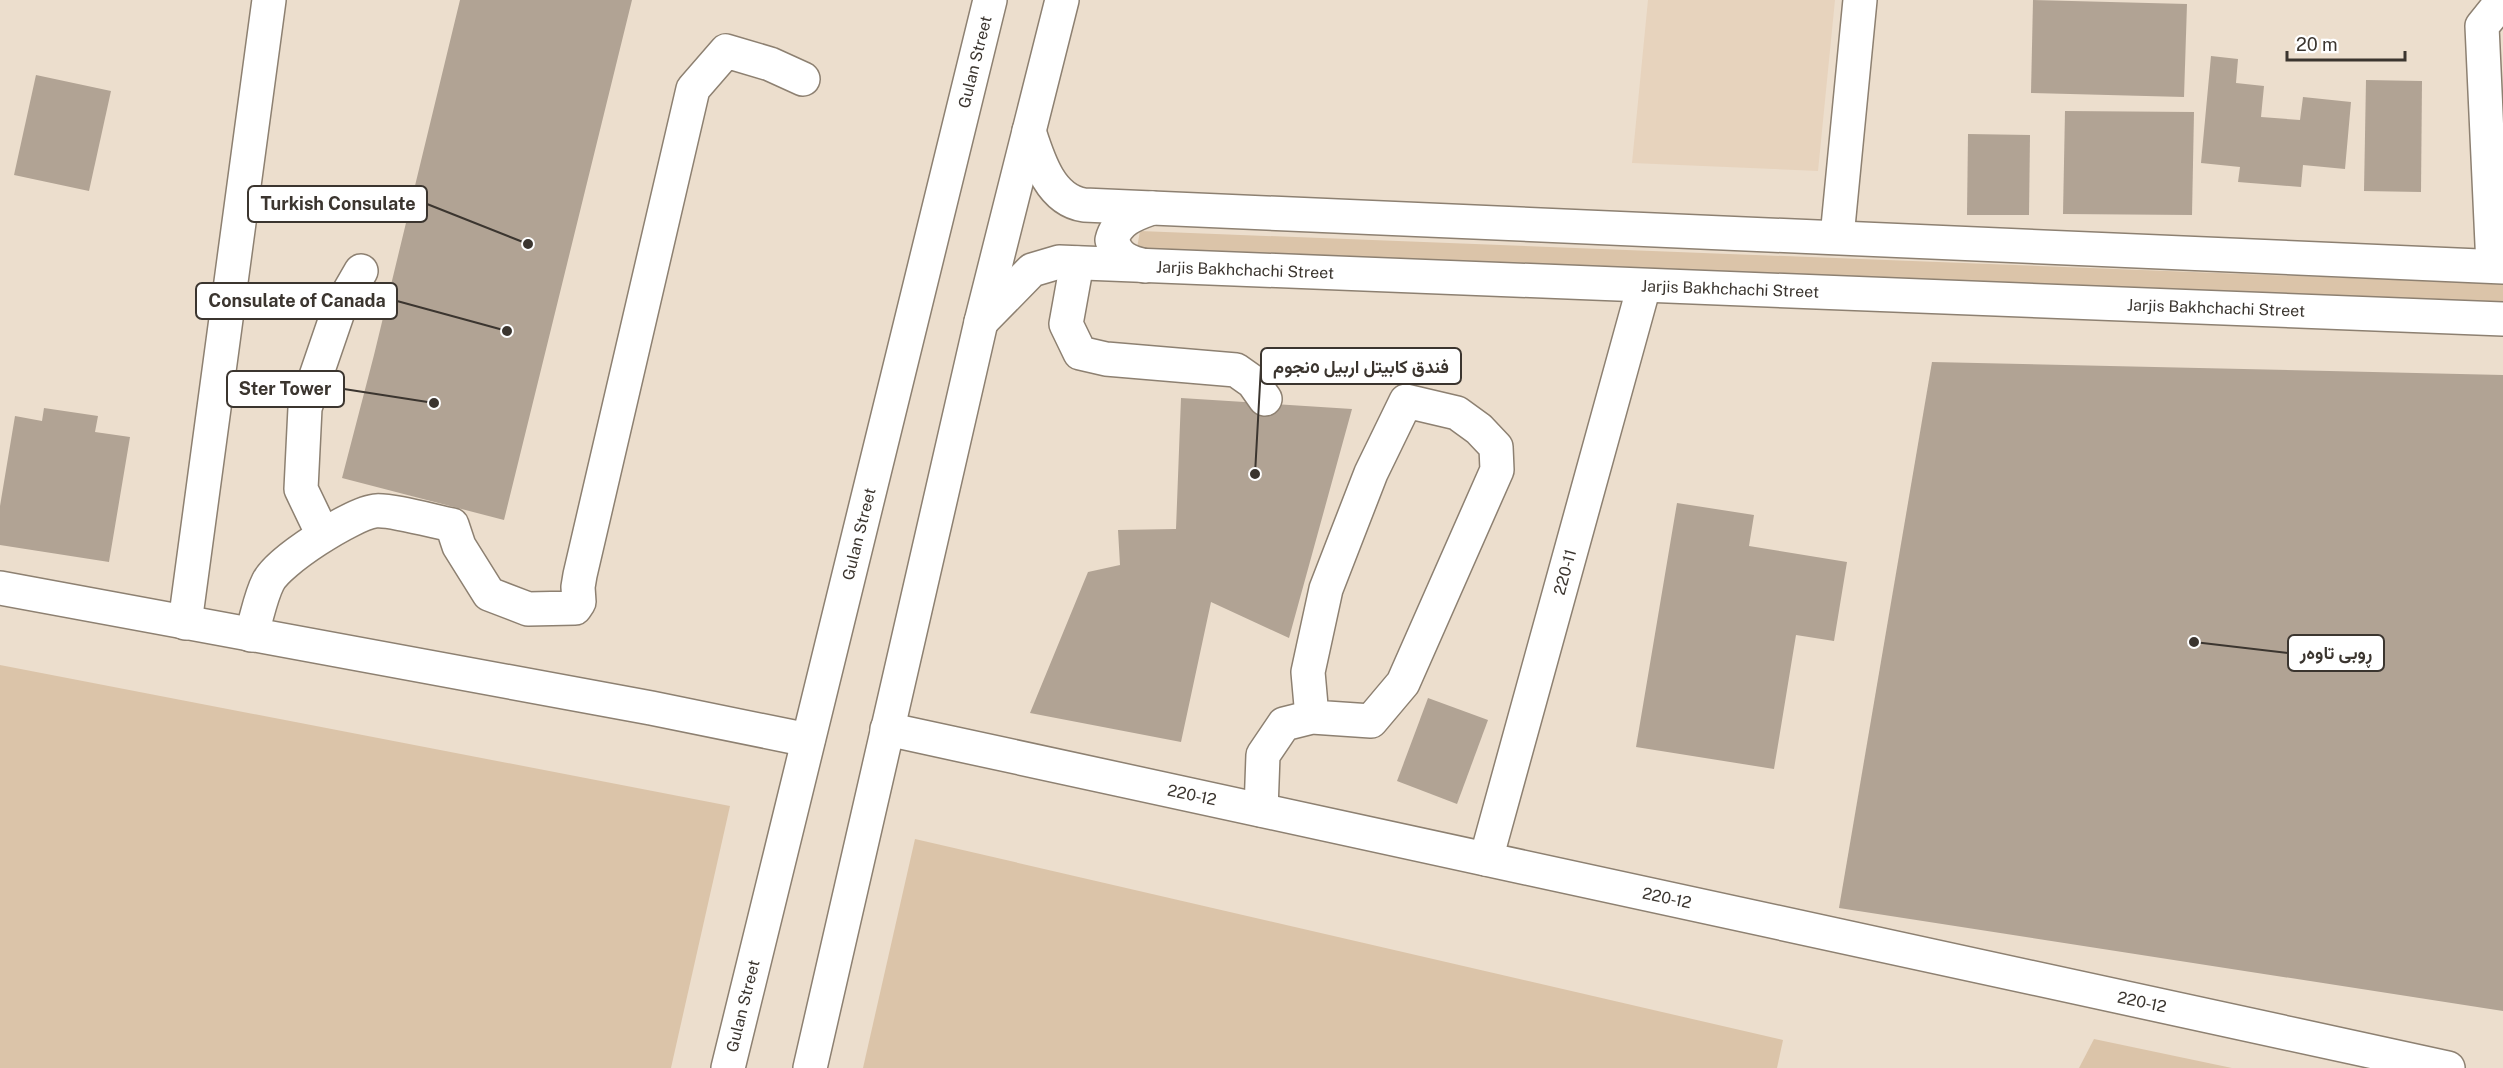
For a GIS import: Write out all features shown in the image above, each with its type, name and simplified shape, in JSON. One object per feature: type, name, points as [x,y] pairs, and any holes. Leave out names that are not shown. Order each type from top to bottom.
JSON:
[{"type":"street","points":[[185,623],[269,0]]},
{"type":"street","name":"Gulan Street","points":[[728,1068],[990,0]]},
{"type":"street","points":[[810,1068],[981,322],[1062,0]]},
{"type":"street","points":[[1837,237],[1860,0]]},
{"type":"street","points":[[1029,131],[1038,159],[1048,177],[1069,201],[1084,205],[2498,267],[2482,26],[2503,0]]},
{"type":"street","points":[[251,635],[268,581],[281,567],[323,535],[362,514],[376,510],[453,525],[459,546],[489,594],[528,609],[575,608],[579,602],[580,575],[693,89],[726,51],[770,64],[803,79]]},
{"type":"street","points":[[1147,267],[1126,261],[1116,251],[1112,240],[1118,226],[1126,219],[1152,208]]},
{"type":"street","points":[[1077,263],[1066,324],[1080,352],[1106,359],[1236,370],[1253,382],[1265,399]]},
{"type":"street","name":"Jarjis Bakhchachi Street","points":[[981,322],[1032,270],[1049,264],[1077,263],[2503,320]]},
{"type":"street","points":[[323,535],[301,489],[305,408],[339,309],[361,271]]},
{"type":"street","name":"220-11","points":[[1486,859],[1644,286]]},
{"type":"street","points":[[1261,810],[1263,755],[1284,724],[1312,717],[1371,721],[1403,683],[1497,470],[1496,447],[1479,429],[1457,413],[1406,401],[1371,473],[1326,589],[1308,672],[1312,717]]},
{"type":"street","points":[[0,588],[651,708],[808,740]]},
{"type":"street","name":"220-12","points":[[887,729],[2448,1068]]},
{"type":"shaded area","points":[[1648,0],[1835,0],[1818,171],[1632,163]]},
{"type":"shaded area","points":[[1140,231],[2503,284],[2503,302],[1137,248]]},
{"type":"shaded area","points":[[0,665],[730,806],[671,1068],[0,1068]]},
{"type":"shaded area","points":[[915,839],[1783,1040],[1777,1068],[863,1068]]},
{"type":"shaded area","points":[[2094,1039],[2232,1068],[2079,1068]]},
{"type":"building","points":[[460,0],[632,0],[504,520],[342,478]]},
{"type":"building","points":[[2033,0],[2187,4],[2184,97],[2031,93]]},
{"type":"building","points":[[2211,56],[2238,59],[2236,83],[2264,86],[2261,117],[2300,120],[2303,97],[2351,102],[2345,169],[2303,165],[2301,187],[2238,182],[2240,167],[2201,163]]},
{"type":"building","points":[[36,75],[111,91],[89,191],[14,175]]},
{"type":"building","points":[[2366,80],[2422,81],[2421,192],[2364,191]]},
{"type":"building","points":[[2065,111],[2194,112],[2192,215],[2063,214]]},
{"type":"building","points":[[1968,134],[2030,135],[2029,215],[1967,215]]},
{"type":"building","points":[[1932,362],[2503,375],[2503,1011],[1839,908]]},
{"type":"building","points":[[1181,398],[1352,409],[1289,638],[1211,602],[1181,742],[1030,713],[1088,572],[1120,565],[1118,530],[1176,529]]},
{"type":"building","points":[[44,408],[98,416],[95,432],[130,437],[109,562],[0,545],[0,506],[15,416],[42,421]]},
{"type":"building","points":[[1677,503],[1754,515],[1749,546],[1847,562],[1834,641],[1796,635],[1774,769],[1636,747]]},
{"type":"building","points":[[1428,698],[1488,720],[1457,804],[1397,781]]},
{"type":"place","name":"Turkish Consulate","points":[[528,244]]},
{"type":"place","name":"Consulate of Canada","points":[[507,331]]},
{"type":"place","name":"Ster Tower","points":[[434,403]]},
{"type":"place","name":"فندق كابيتل اربيل ٥نجوم","points":[[1255,474]]},
{"type":"place","name":"ڕوبی تاوەر","points":[[2194,642]]}]
